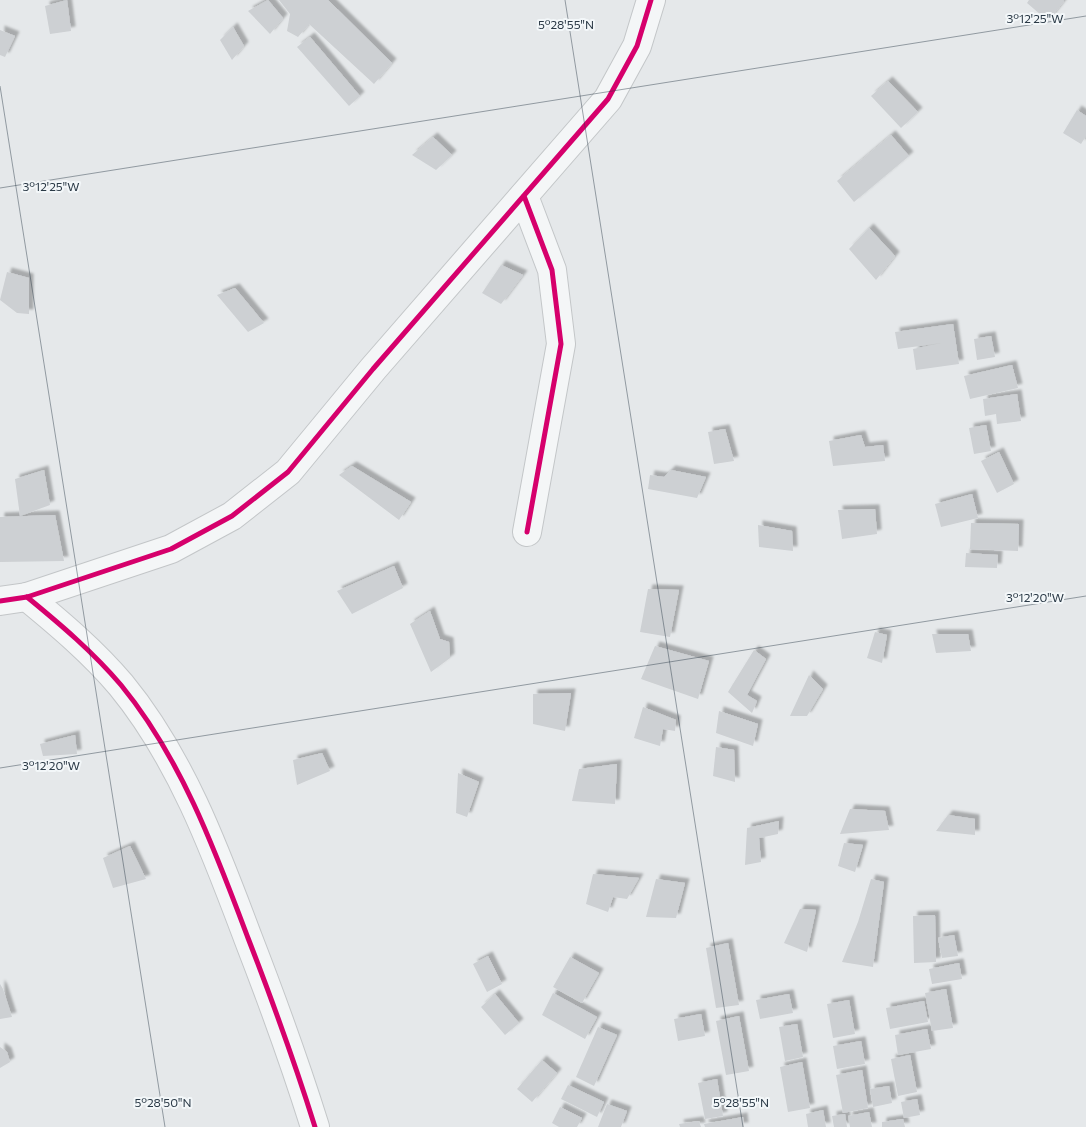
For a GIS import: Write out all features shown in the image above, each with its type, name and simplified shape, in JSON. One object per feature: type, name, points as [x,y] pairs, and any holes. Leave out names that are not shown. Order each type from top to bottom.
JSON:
[{"type":"street","points":[[0,601],[27,597],[171,549],[232,516],[288,472],[373,369],[608,99],[637,46],[651,0]]},
{"type":"street","points":[[524,196],[552,270],[561,344],[527,532]]},
{"type":"street","points":[[27,597],[81,642],[121,685],[153,731],[183,781],[216,851],[295,1064],[315,1127]]},
{"type":"building","points":[[67,0],[71,31],[50,34],[45,6]]},
{"type":"building","points":[[268,0],[283,18],[270,34],[248,11]]},
{"type":"building","points":[[279,0],[328,0],[392,63],[374,84],[309,24],[298,37],[287,31],[290,14]]},
{"type":"building","points":[[1029,0],[1064,1],[1048,21],[1027,3]]},
{"type":"building","points":[[233,27],[244,46],[232,60],[220,40]]},
{"type":"building","points":[[0,30],[15,36],[5,57],[0,55]]},
{"type":"building","points":[[310,37],[360,96],[349,106],[297,47]]},
{"type":"building","points":[[888,81],[918,112],[901,128],[871,96]]},
{"type":"building","points":[[1077,110],[1086,116],[1086,136],[1081,144],[1063,133]]},
{"type":"building","points":[[891,135],[909,156],[854,202],[837,181]]},
{"type":"building","points":[[433,137],[452,155],[436,170],[412,155]]},
{"type":"building","points":[[869,228],[895,256],[876,280],[849,249]]},
{"type":"building","points":[[501,265],[523,275],[501,304],[482,293]]},
{"type":"building","points":[[7,272],[29,278],[29,314],[17,313],[0,300]]},
{"type":"building","points":[[235,288],[264,323],[248,332],[217,295]]},
{"type":"building","points":[[953,324],[959,364],[916,370],[913,349],[941,343],[898,349],[895,332]]},
{"type":"building","points":[[991,336],[995,357],[977,360],[974,339]]},
{"type":"building","points":[[1012,365],[1018,388],[970,399],[964,376]]},
{"type":"building","points":[[1017,394],[1021,421],[997,424],[996,414],[985,416],[983,399]]},
{"type":"building","points":[[986,425],[991,451],[974,454],[969,428]]},
{"type":"building","points":[[725,429],[734,461],[714,464],[708,432]]},
{"type":"building","points":[[861,435],[865,447],[883,445],[885,461],[833,466],[829,441]]},
{"type":"building","points":[[999,452],[1014,484],[997,493],[981,461]]},
{"type":"building","points":[[352,466],[411,502],[399,520],[339,475]]},
{"type":"building","points":[[44,470],[50,505],[20,516],[15,479]]},
{"type":"building","points":[[671,470],[706,477],[697,498],[648,489],[650,475],[664,477]]},
{"type":"building","points":[[972,494],[978,518],[941,527],[935,504]]},
{"type":"building","points":[[875,509],[877,534],[842,539],[838,510]]},
{"type":"building","points":[[55,515],[64,561],[0,562],[0,517]]},
{"type":"building","points":[[971,523],[1019,524],[1018,551],[970,549]]},
{"type":"building","points":[[758,525],[792,531],[793,551],[759,547]]},
{"type":"building","points":[[966,553],[998,555],[997,568],[965,567]]},
{"type":"building","points":[[394,566],[403,588],[352,614],[337,591]]},
{"type":"building","points":[[648,589],[679,590],[670,637],[640,632]]},
{"type":"building","points":[[430,611],[440,639],[449,642],[450,658],[431,672],[410,624]]},
{"type":"building","points":[[875,632],[887,635],[882,663],[867,658]]},
{"type":"building","points":[[932,634],[968,634],[971,651],[936,653]]},
{"type":"building","points":[[655,646],[709,661],[698,699],[641,679]]},
{"type":"building","points":[[754,650],[766,659],[747,695],[757,701],[752,713],[728,692]]},
{"type":"building","points":[[809,675],[823,689],[807,716],[790,716]]},
{"type":"building","points":[[571,693],[565,731],[533,724],[533,694]]},
{"type":"building","points":[[643,707],[676,720],[675,731],[663,729],[660,746],[634,738]]},
{"type":"building","points":[[719,711],[758,724],[753,746],[716,733]]},
{"type":"building","points":[[75,735],[77,754],[43,756],[40,744]]},
{"type":"building","points":[[716,747],[734,750],[735,782],[713,776]]},
{"type":"building","points":[[322,753],[330,771],[297,785],[293,760]]},
{"type":"building","points":[[617,764],[615,804],[572,801],[579,769]]},
{"type":"building","points":[[458,773],[479,782],[467,817],[456,813]]},
{"type":"building","points":[[850,809],[885,811],[889,830],[840,834]]},
{"type":"building","points":[[948,815],[975,819],[975,835],[936,831]]},
{"type":"building","points":[[779,821],[778,834],[759,838],[761,862],[745,865],[747,828]]},
{"type":"building","points":[[844,843],[863,845],[855,872],[838,866]]},
{"type":"building","points":[[130,846],[146,879],[113,888],[103,858]]},
{"type":"building","points":[[593,874],[639,878],[627,899],[613,897],[608,912],[586,904]]},
{"type":"building","points":[[656,879],[685,883],[676,918],[646,917]]},
{"type":"building","points":[[871,879],[884,882],[873,967],[842,962],[858,922]]},
{"type":"building","points":[[800,909],[816,910],[807,952],[784,943]]},
{"type":"building","points":[[935,915],[936,962],[914,963],[913,916]]},
{"type":"building","points":[[954,935],[958,956],[942,958],[938,938]]},
{"type":"building","points":[[728,943],[739,1005],[716,1008],[706,948]]},
{"type":"building","points":[[488,956],[502,984],[487,992],[473,964]]},
{"type":"building","points":[[570,957],[599,973],[582,1003],[553,987]]},
{"type":"building","points":[[959,963],[962,979],[932,984],[929,969]]},
{"type":"building","points":[[0,984],[3,989],[12,1017],[0,1019]]},
{"type":"building","points":[[946,989],[953,1028],[932,1031],[925,993]]},
{"type":"building","points":[[553,993],[597,1017],[585,1039],[542,1015]]},
{"type":"building","points":[[495,994],[519,1023],[505,1035],[481,1007]]},
{"type":"building","points":[[789,994],[793,1013],[760,1019],[756,1000]]},
{"type":"building","points":[[849,1000],[855,1034],[833,1038],[827,1004]]},
{"type":"building","points":[[924,1001],[928,1022],[890,1029],[886,1008]]},
{"type":"building","points":[[701,1014],[705,1036],[678,1041],[674,1019]]},
{"type":"building","points":[[739,1016],[749,1071],[726,1075],[716,1021]]},
{"type":"building","points":[[797,1024],[803,1057],[785,1061],[779,1027]]},
{"type":"building","points":[[598,1027],[617,1035],[594,1086],[576,1077]]},
{"type":"building","points":[[927,1029],[931,1049],[898,1055],[895,1035]]},
{"type":"building","points":[[861,1041],[865,1064],[837,1069],[833,1046]]},
{"type":"building","points":[[0,1047],[7,1052],[10,1062],[0,1068]]},
{"type":"building","points":[[910,1055],[917,1092],[898,1096],[891,1059]]},
{"type":"building","points":[[542,1060],[557,1073],[532,1102],[517,1089]]},
{"type":"building","points":[[802,1062],[810,1108],[788,1112],[780,1067]]},
{"type":"building","points":[[862,1070],[868,1108],[843,1113],[836,1075]]},
{"type":"building","points":[[717,1079],[723,1116],[705,1119],[698,1083]]},
{"type":"building","points":[[568,1085],[604,1102],[597,1117],[561,1099]]},
{"type":"building","points":[[889,1086],[892,1103],[873,1107],[870,1089]]},
{"type":"building","points":[[917,1099],[920,1115],[904,1118],[901,1102]]},
{"type":"building","points":[[607,1104],[627,1111],[621,1127],[598,1127]]},
{"type":"building","points":[[560,1107],[582,1118],[577,1127],[559,1127],[552,1123]]},
{"type":"building","points":[[823,1110],[826,1127],[808,1127],[806,1114]]},
{"type":"building","points":[[869,1112],[872,1127],[850,1127],[848,1116]]},
{"type":"building","points":[[845,1114],[847,1127],[834,1127],[832,1116]]},
{"type":"building","points":[[743,1117],[744,1127],[705,1127],[704,1124]]},
{"type":"building","points":[[903,1119],[905,1127],[882,1127],[882,1122]]},
{"type":"building","points":[[699,1121],[701,1127],[680,1127],[679,1124]]},
{"type":"cycle path","points":[[0,601],[27,597],[171,549],[232,516],[288,472],[373,369],[608,99],[637,46],[651,0]]},
{"type":"cycle path","points":[[524,196],[552,270],[561,344],[527,532]]},
{"type":"cycle path","points":[[27,597],[88,650],[121,685],[162,743],[179,774],[195,806],[236,905],[283,1032],[315,1127]]}]
